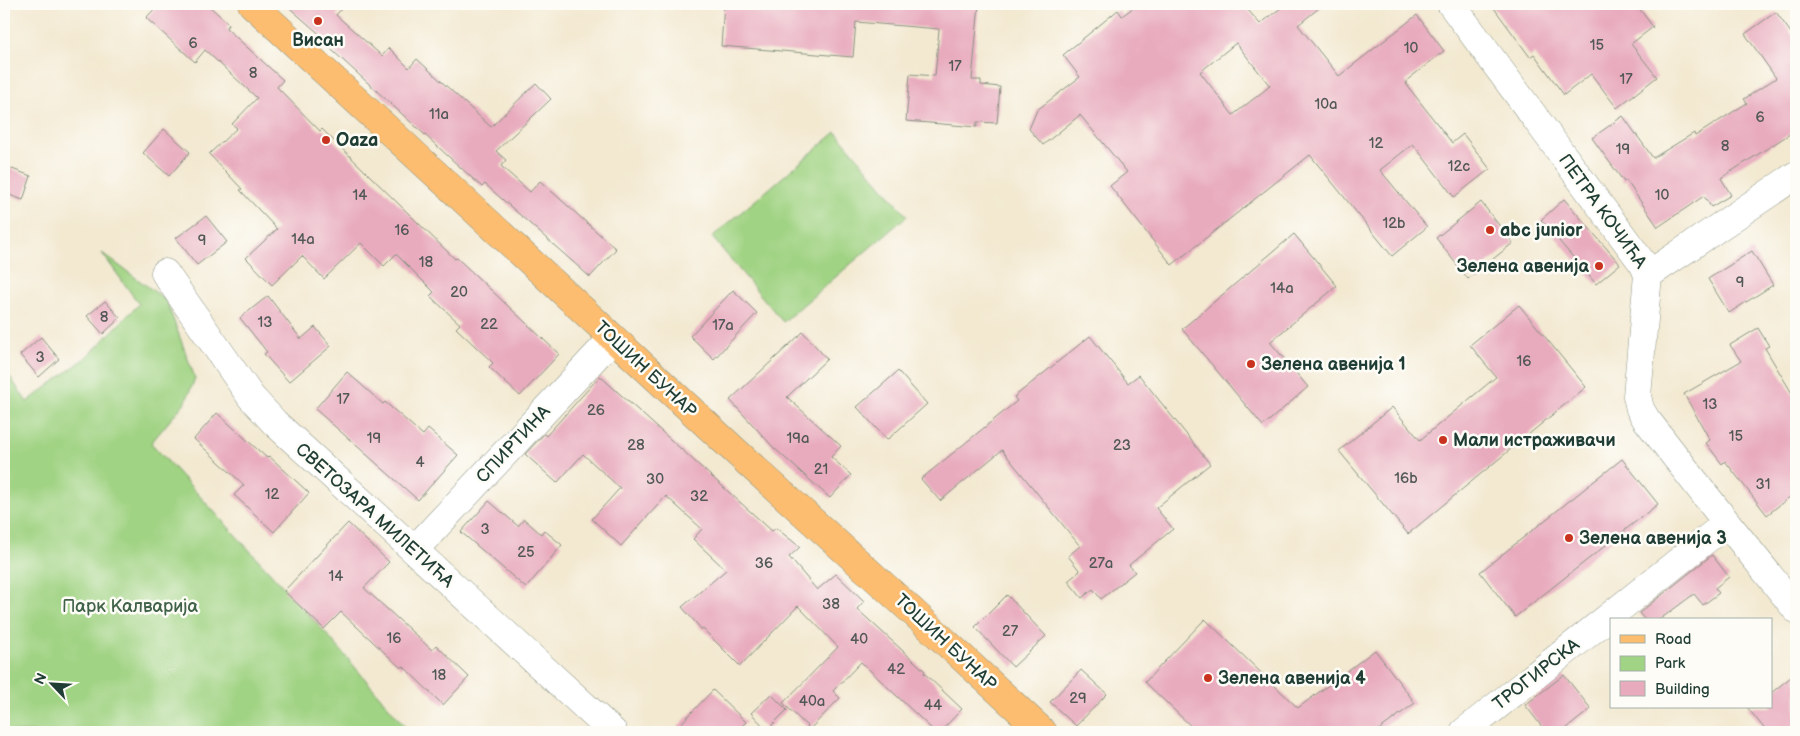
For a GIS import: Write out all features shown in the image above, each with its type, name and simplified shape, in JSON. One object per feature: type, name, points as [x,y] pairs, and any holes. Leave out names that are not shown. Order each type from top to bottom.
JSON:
[{"type":"main road","name":"ТОШИН БУНАР","points":[[252,4],[1043,732]]},
{"type":"street","name":"ПЕТРА КОЧИЋА","points":[[1451,4],[1644,265],[1648,275],[1637,396],[1640,409],[1651,426],[1796,609]]},
{"type":"street","points":[[1648,275],[1796,175]]},
{"type":"street","name":"СВЕТОЗАРА МИЛЕТИЋА","points":[[164,273],[251,397],[275,423],[613,732]]},
{"type":"street","name":"СПИРТИНА","points":[[414,550],[613,338]]},
{"type":"street","name":"ТРОГИРСКА","points":[[1464,732],[1727,523]]},
{"type":"green space","points":[[836,132],[907,216],[783,322],[712,237]]},
{"type":"green space","name":"Парк Калварија","points":[[102,253],[166,300],[195,378],[186,401],[151,443],[332,640],[410,732],[4,732],[4,368],[27,402],[87,357],[139,304]]},
{"type":"building","points":[[159,4],[207,4],[229,24],[226,28],[283,80],[277,87],[320,131],[322,129],[455,259],[457,258],[559,354],[520,396],[489,367],[493,363],[456,328],[460,324],[430,296],[434,292],[396,254],[384,266],[361,243],[324,279],[302,256],[272,285],[246,258],[277,229],[209,154],[237,128],[232,124],[257,98],[205,50],[195,62],[146,18]]},
{"type":"building","points":[[285,4],[346,4],[336,15],[382,56],[389,48],[409,68],[417,59],[491,127],[536,83],[551,99],[496,151],[506,160],[501,166],[530,192],[540,181],[616,249],[590,277],[485,184],[482,187],[322,41],[324,38]]},
{"type":"building","points":[[724,4],[887,4],[941,8],[941,4],[979,4],[972,80],[981,80],[981,85],[1000,87],[997,123],[977,122],[977,127],[906,121],[910,74],[935,76],[939,29],[856,22],[853,57],[721,46]]},
{"type":"building","points":[[1138,4],[1243,4],[1260,24],[1286,4],[1324,4],[1298,25],[1339,76],[1417,15],[1444,51],[1406,81],[1406,84],[1452,143],[1463,134],[1490,169],[1454,197],[1413,144],[1380,170],[1427,227],[1392,256],[1310,155],[1172,265],[1110,186],[1127,172],[1080,115],[1043,145],[1029,129],[1037,110],[1080,77],[1063,55],[1118,10],[1122,16]],"holes":[[[1236,43],[1270,86],[1233,115],[1200,72]]]},
{"type":"building","points":[[1491,4],[1636,4],[1653,27],[1631,44],[1657,77],[1617,108],[1591,74],[1564,95],[1534,54],[1530,57]]},
{"type":"building","points":[[1776,12],[1796,40],[1796,130],[1721,178],[1731,195],[1711,207],[1704,196],[1658,227],[1626,180],[1624,182],[1592,138],[1623,116],[1653,158],[1694,133],[1695,136],[1747,103],[1744,99],[1776,78],[1745,34]]},
{"type":"building","points":[[164,129],[190,152],[169,176],[143,153]]},
{"type":"building","points":[[4,166],[31,176],[23,200],[4,193]]},
{"type":"building","points":[[1564,199],[1620,264],[1596,284],[1541,220]]},
{"type":"building","points":[[1481,202],[1513,243],[1468,279],[1436,238]]},
{"type":"building","points":[[206,216],[227,242],[197,265],[176,238]]},
{"type":"building","points":[[1294,234],[1337,286],[1270,342],[1308,387],[1263,426],[1182,329]]},
{"type":"building","points":[[1752,251],[1773,285],[1729,313],[1708,279]]},
{"type":"building","points":[[733,290],[757,313],[714,359],[690,336]]},
{"type":"building","points":[[268,296],[301,339],[315,327],[331,346],[289,382],[264,354],[267,352],[240,318]]},
{"type":"building","points":[[105,301],[120,318],[103,334],[87,316]]},
{"type":"building","points":[[1519,305],[1586,387],[1408,534],[1339,451],[1392,407],[1420,440],[1496,377],[1470,345]]},
{"type":"building","points":[[1758,328],[1769,346],[1765,348],[1796,400],[1796,492],[1767,515],[1725,461],[1722,464],[1706,443],[1710,440],[1684,394],[1741,361],[1730,345]]},
{"type":"building","points":[[803,332],[827,359],[787,397],[841,446],[831,457],[851,475],[830,498],[774,448],[730,400]]},
{"type":"building","points":[[1090,336],[1128,383],[1139,375],[1210,464],[1156,508],[1173,529],[1129,565],[1135,572],[1101,599],[1093,589],[1082,598],[1068,581],[1080,571],[1068,556],[1080,546],[1002,450],[940,501],[921,479],[1017,401],[1014,397]]},
{"type":"building","points":[[41,337],[59,359],[39,377],[20,355]]},
{"type":"building","points":[[898,371],[927,404],[887,440],[857,407]]},
{"type":"building","points":[[347,372],[383,404],[385,402],[423,435],[428,429],[458,455],[418,500],[315,409]]},
{"type":"building","points":[[600,376],[772,531],[776,528],[800,547],[789,557],[817,590],[836,574],[864,601],[857,609],[925,671],[924,673],[962,709],[940,732],[935,732],[861,662],[833,691],[840,698],[810,729],[783,703],[838,647],[798,606],[740,666],[702,630],[682,607],[726,570],[693,539],[702,529],[666,496],[621,546],[592,519],[620,488],[583,454],[557,483],[525,454],[544,434],[546,436]]},
{"type":"building","points":[[217,413],[267,458],[269,456],[309,493],[274,532],[234,495],[244,485],[194,439]]},
{"type":"building","name":"Зелена авенија 3","points":[[1622,459],[1658,504],[1515,617],[1480,572]]},
{"type":"building","points":[[489,501],[518,526],[524,519],[541,534],[544,530],[562,545],[526,588],[461,532]]},
{"type":"building","points":[[348,523],[389,562],[364,588],[432,650],[436,645],[469,677],[443,705],[403,666],[401,668],[341,612],[324,629],[284,591]]},
{"type":"building","points":[[1712,555],[1729,577],[1715,588],[1719,593],[1703,605],[1694,594],[1662,618],[1643,618],[1639,613]]},
{"type":"building","points":[[1007,595],[1046,636],[1013,667],[975,627]]},
{"type":"building","points":[[1205,619],[1298,708],[1375,650],[1415,703],[1376,732],[1197,732],[1145,682]]},
{"type":"building","points":[[1081,670],[1107,694],[1076,726],[1050,702]]},
{"type":"building","points":[[1796,673],[1796,732],[1767,732],[1748,708],[1772,708],[1772,692]]},
{"type":"building","points":[[1564,675],[1591,709],[1562,732],[1546,732],[1525,705]]},
{"type":"building","points":[[713,690],[746,722],[736,732],[673,732]]},
{"type":"building","points":[[771,694],[787,710],[767,730],[751,713]]},
{"type":"place","name":"Висан","points":[[318,21]]},
{"type":"place","name":"Oaza","points":[[326,140]]},
{"type":"place","name":"abc junior","points":[[1490,230]]},
{"type":"place","name":"Зелена авенија","points":[[1599,266]]},
{"type":"place","name":"Зелена авенија 1","points":[[1251,364]]},
{"type":"place","name":"Мали истраживачи","points":[[1443,440]]},
{"type":"place","name":"Зелена авенија 3","points":[[1569,538]]},
{"type":"place","name":"Зелена авенија 4","points":[[1208,678]]}]
